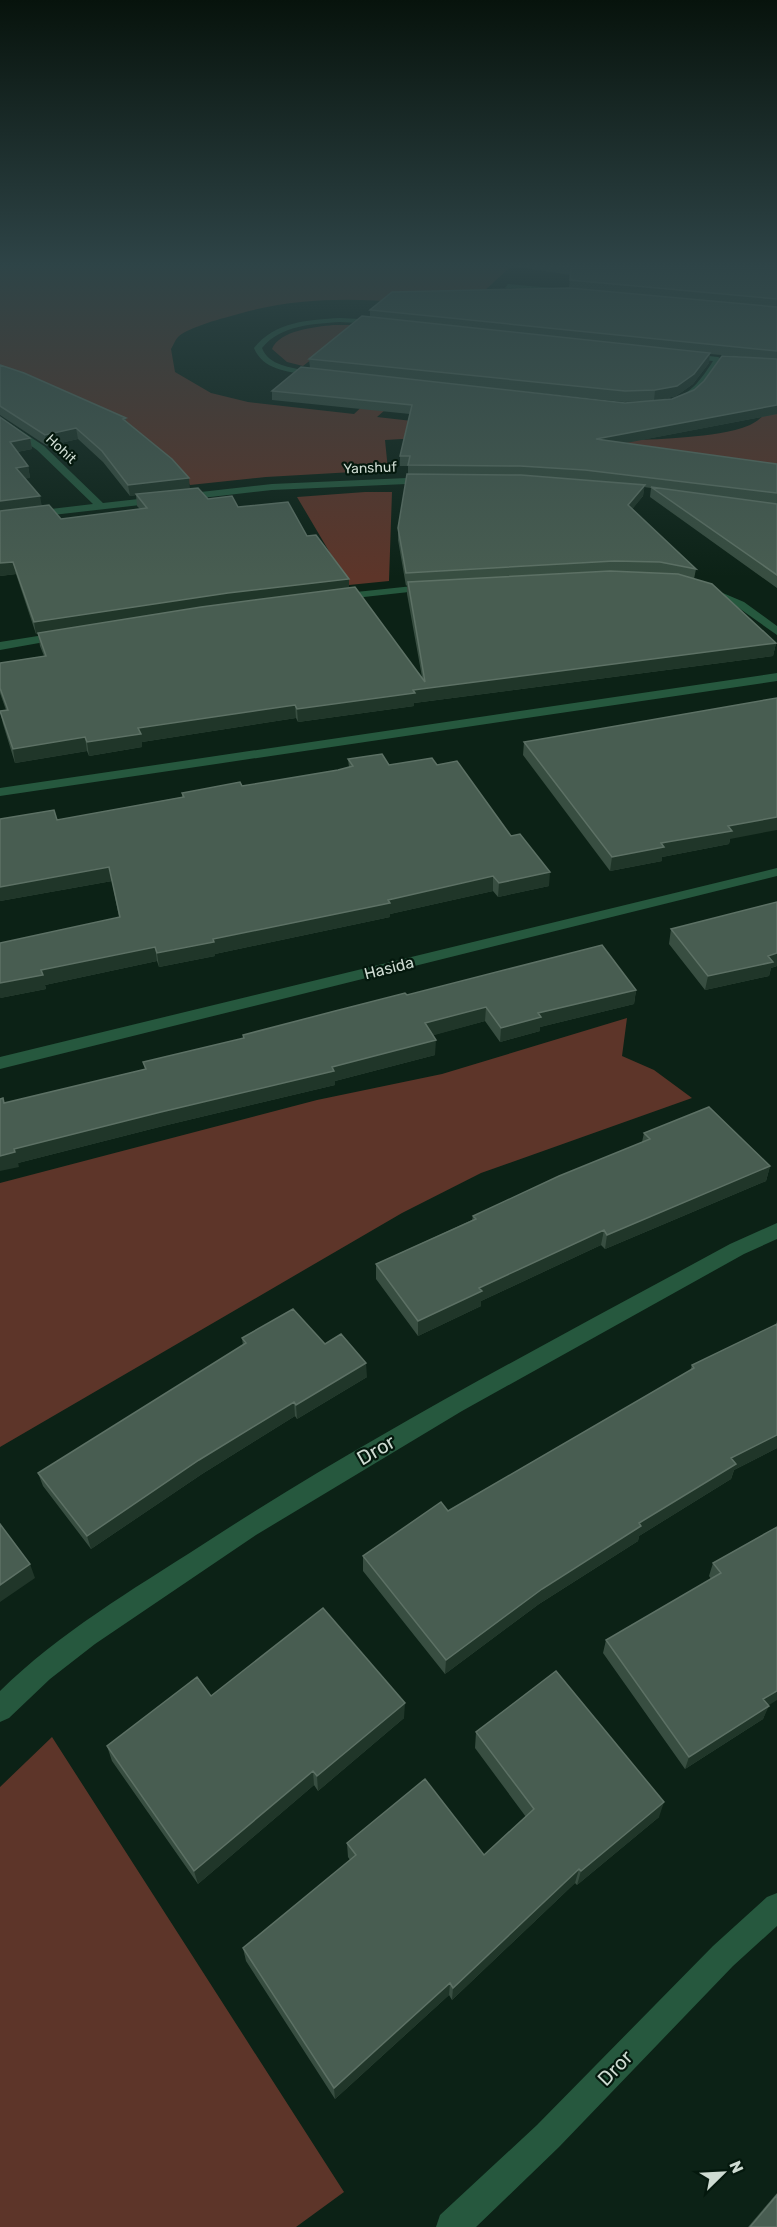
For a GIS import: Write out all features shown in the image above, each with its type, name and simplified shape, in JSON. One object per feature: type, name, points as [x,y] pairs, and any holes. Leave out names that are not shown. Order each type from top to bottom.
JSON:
[{"type":"street","points":[[295,369],[607,407],[664,403],[693,394],[700,388],[711,369]]},
{"type":"street","name":"Hohit","points":[[0,420],[25,435],[50,455],[99,505]]},
{"type":"street","name":"Yanshuf","points":[[0,518],[272,487],[441,480]]},
{"type":"street","points":[[696,585],[740,604],[777,630]]},
{"type":"street","points":[[321,599],[441,586]]},
{"type":"street","points":[[0,646],[77,634]]},
{"type":"street","points":[[0,792],[777,677]]},
{"type":"street","name":"Hasida","points":[[0,1063],[777,872]]},
{"type":"street","name":"Dror","points":[[0,1709],[26,1682],[118,1613],[250,1524],[446,1409],[737,1249],[777,1230]]},
{"type":"street","name":"Dror","points":[[452,2227],[548,2136],[723,1956],[777,1907]]},
{"type":"shaded area","points":[[174,369],[175,372],[211,393],[248,402],[354,414],[385,385],[410,388],[377,417],[532,435],[610,440],[688,437],[743,428],[765,414],[777,400],[777,468],[419,438],[385,440],[388,470],[266,477],[190,485],[172,463],[0,370]]},
{"type":"shaded area","points":[[392,492],[389,581],[349,585],[297,497]]},
{"type":"shaded area","points":[[627,1018],[622,1056],[654,1070],[692,1098],[481,1173],[402,1213],[0,1447],[0,1183],[317,1100],[442,1074]]},
{"type":"shaded area","points":[[52,1737],[344,2192],[296,2227],[0,2227],[0,1787]]},
{"type":"building","points":[[0,369],[12,369],[24,373],[126,418],[123,419],[172,459],[189,478],[128,485],[102,451],[76,428],[45,435],[0,406]]},
{"type":"building","points":[[299,369],[318,369],[625,403],[672,399],[694,390],[713,369],[777,369],[777,405],[596,439],[777,464],[777,493],[585,470],[520,466],[408,465],[410,456],[400,456],[412,405],[272,391]]},
{"type":"building","points":[[407,369],[698,369],[677,386],[655,390],[625,391]]},
{"type":"building","points":[[0,417],[30,438],[10,442],[28,466],[16,468],[40,496],[0,501]]},
{"type":"building","points":[[407,474],[521,475],[645,485],[628,505],[696,569],[660,562],[614,561],[406,573],[398,528]]},
{"type":"building","points":[[651,487],[777,504],[777,575]]},
{"type":"building","points":[[198,488],[208,499],[232,496],[238,507],[288,502],[307,536],[316,535],[349,579],[228,593],[34,622],[13,562],[0,563],[0,511],[49,505],[61,519],[147,508],[136,494]]},
{"type":"building","points":[[610,571],[678,574],[712,584],[776,643],[413,690],[415,693],[297,709],[295,705],[138,728],[141,734],[87,742],[85,737],[13,749],[0,711],[8,710],[0,688],[0,663],[46,656],[38,633],[201,607],[355,587],[425,682],[408,582]]},
{"type":"building","points":[[777,698],[777,817],[728,826],[732,831],[661,843],[664,847],[612,857],[524,742]]},
{"type":"building","points":[[382,754],[389,765],[432,758],[437,765],[457,761],[511,836],[520,834],[550,872],[499,883],[493,876],[388,900],[390,903],[213,939],[214,942],[157,953],[155,947],[41,970],[43,975],[0,983],[0,943],[120,917],[109,867],[0,887],[0,819],[54,810],[57,820],[184,797],[182,793],[240,782],[242,786],[338,770],[353,766],[348,759]]},
{"type":"building","points":[[777,902],[777,953],[768,956],[773,962],[708,976],[671,929]]},
{"type":"building","points":[[602,945],[636,990],[538,1013],[541,1017],[501,1028],[486,1007],[425,1023],[436,1040],[332,1067],[334,1071],[14,1149],[15,1152],[0,1156],[0,1099],[3,1098],[4,1103],[146,1069],[143,1062],[244,1038],[243,1035],[405,993],[407,995]]},
{"type":"building","points":[[709,1107],[770,1166],[607,1235],[604,1230],[479,1288],[482,1291],[418,1321],[376,1264],[476,1219],[473,1216],[559,1176],[650,1139],[644,1133]]},
{"type":"building","points":[[293,1309],[325,1344],[341,1334],[366,1363],[296,1405],[294,1402],[199,1460],[87,1536],[38,1473],[246,1343],[242,1338]]},
{"type":"building","points":[[777,1324],[777,1435],[731,1458],[736,1464],[639,1523],[641,1526],[542,1589],[446,1660],[363,1556],[441,1502],[448,1511],[694,1368],[692,1365]]},
{"type":"building","points":[[0,1524],[30,1564],[0,1585]]},
{"type":"building","points":[[777,1527],[777,1691],[763,1699],[769,1706],[689,1757],[606,1640],[721,1573],[713,1563]]},
{"type":"building","points":[[323,1608],[405,1703],[317,1776],[313,1771],[194,1871],[107,1746],[197,1677],[211,1696]]},
{"type":"building","points":[[556,1671],[664,1802],[581,1871],[579,1869],[453,1988],[450,1983],[334,2088],[243,1948],[356,1855],[347,1843],[425,1779],[484,1855],[534,1809],[476,1732]]},
{"type":"building","points":[[777,2195],[777,2227],[750,2227]]}]
